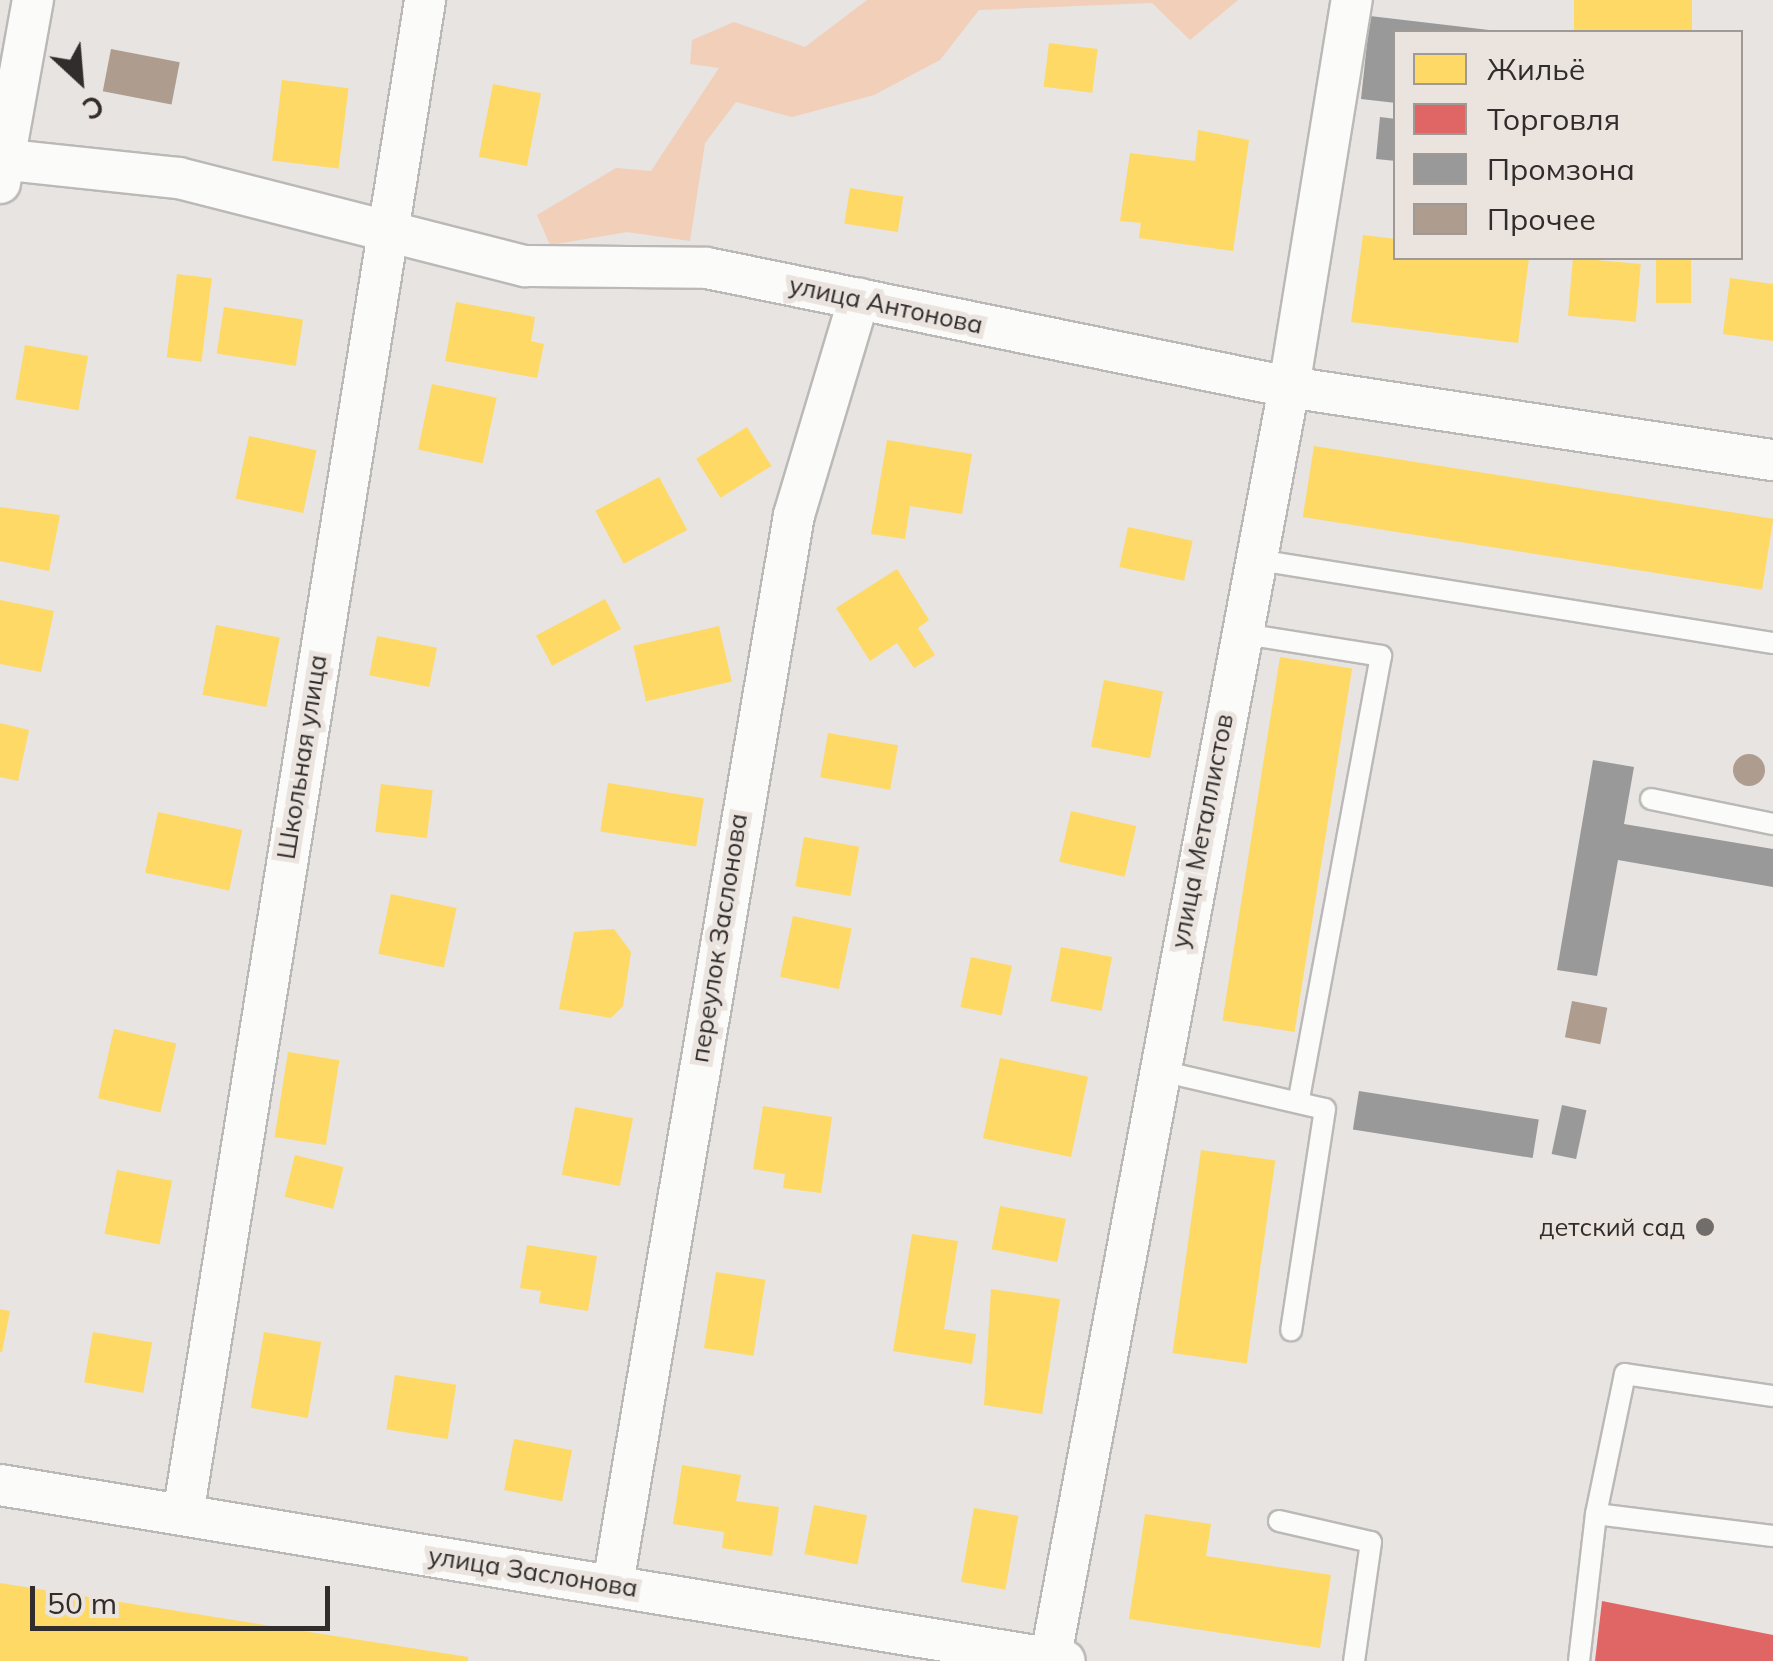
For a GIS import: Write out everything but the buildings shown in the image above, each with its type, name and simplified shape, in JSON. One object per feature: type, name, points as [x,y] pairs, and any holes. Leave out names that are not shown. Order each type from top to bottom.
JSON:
[{"type":"street","points":[[2,167],[33,0]]},
{"type":"street","name":"Школьная улица","points":[[182,1515],[425,0]]},
{"type":"street","name":"улица Металлистов","points":[[1055,1660],[1157,1070],[1252,559],[1289,387],[1352,0]]},
{"type":"street","name":"улица Антонова","points":[[2,167],[178,178],[525,266],[707,268],[1289,387],[1773,460]]},
{"type":"street","name":"переулок Заслонова","points":[[612,1584],[794,515],[860,300]]},
{"type":"street","name":"улица Заслонова","points":[[0,1485],[1055,1660]]},
{"type":"lane","points":[[1252,559],[1773,643]]},
{"type":"lane","points":[[1238,633],[1381,656],[1299,1100]]},
{"type":"lane","points":[[1651,799],[1773,824]]},
{"type":"lane","points":[[1157,1070],[1325,1109],[1291,1330]]},
{"type":"lane","points":[[1579,1661],[1596,1514],[1625,1374],[1773,1396]]},
{"type":"lane","points":[[1596,1514],[1773,1536]]},
{"type":"lane","points":[[1279,1521],[1372,1542],[1354,1661]]},
{"type":"shaded area","points":[[867,0],[1238,0],[1190,40],[1152,3],[979,10],[940,60],[874,95],[792,117],[736,102],[705,143],[690,241],[627,232],[550,245],[537,215],[616,168],[651,171],[719,68],[690,64],[692,40],[734,22],[805,47]]},
{"type":"place","name":"детский сад","points":[[1705,1227]]}]
